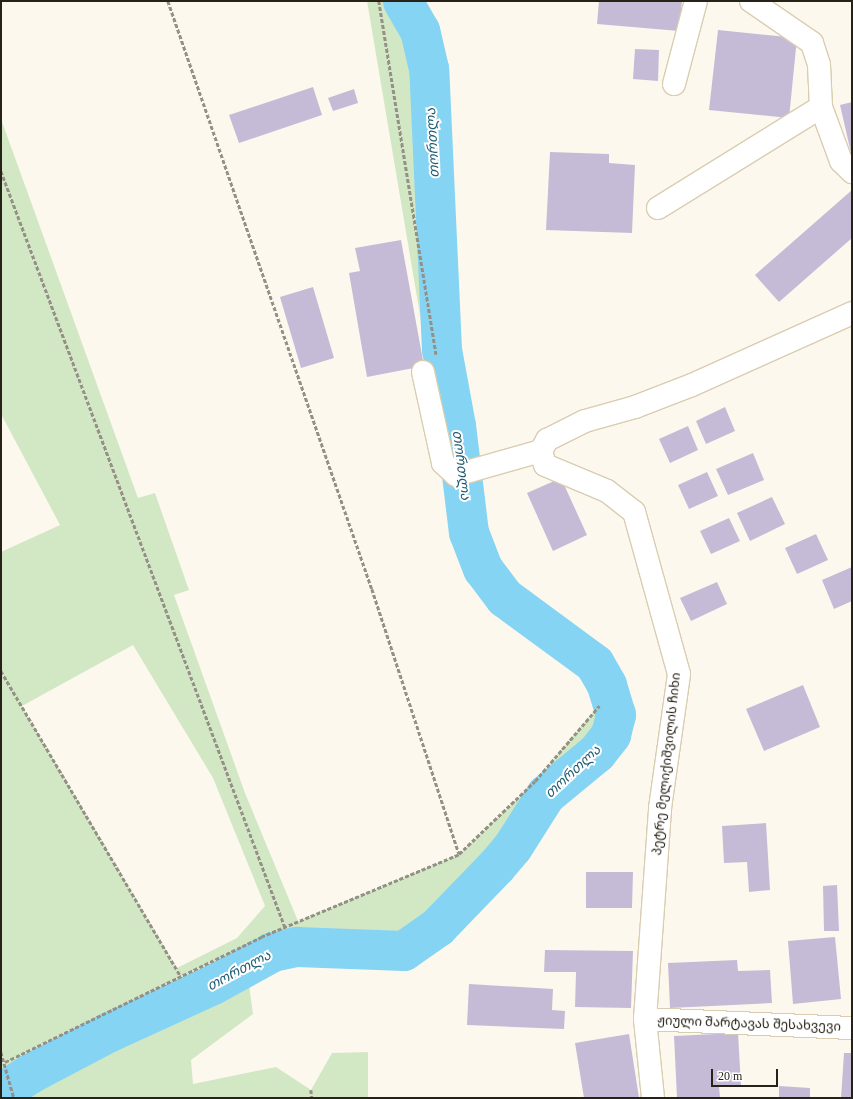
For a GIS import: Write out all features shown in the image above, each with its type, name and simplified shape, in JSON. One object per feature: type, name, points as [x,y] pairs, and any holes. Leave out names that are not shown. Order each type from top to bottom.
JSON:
[{"type":"street","points":[[674,84],[696,1]]},
{"type":"street","points":[[751,1],[812,43],[819,65],[821,107],[841,161],[852,172]]},
{"type":"street","points":[[658,208],[821,107]]},
{"type":"street","points":[[429,365],[443,463],[464,473],[543,458],[547,440],[585,421],[635,407],[692,385],[852,313]]},
{"type":"street","name":"პეტრე მელიქიშვილის ჩიხი","points":[[543,458],[607,491],[634,512],[679,674],[660,808],[645,1020],[653,1098]]},
{"type":"street","name":"ჟიული შარტავას შესახვევი","points":[[645,1020],[852,1028]]},
{"type":"path","points":[[168,1],[372,589],[459,854]]},
{"type":"path","points":[[379,1],[429,365]]},
{"type":"path","points":[[1,171],[285,927]]},
{"type":"path","points":[[1,671],[181,976]]},
{"type":"path","points":[[5,1062],[285,927],[459,854],[534,781],[598,706]]},
{"type":"path","points":[[1,1052],[14,1097]]},
{"type":"path","points":[[311,1090],[312,1098]]},
{"type":"green space","points":[[367,1],[403,1],[420,31],[429,69],[442,350],[456,426],[470,533],[483,569],[505,598],[595,664],[607,685],[616,715],[611,735],[597,753],[546,795],[513,847],[426,938],[404,951],[368,949],[368,956],[268,965],[248,977],[253,1014],[191,1060],[193,1084],[276,1067],[311,1090],[332,1053],[368,1052],[368,1098],[1,1098],[1,552],[60,525],[1,414],[1,119],[138,498],[155,493],[189,590],[174,595],[245,793],[298,921],[459,854],[535,781],[598,706],[594,689],[586,674],[564,655],[527,630],[488,597],[468,569],[432,386]],"holes":[[[133,645],[213,778],[265,906],[237,938],[177,968],[22,706]]]},
{"type":"building","points":[[599,1],[682,1],[679,31],[597,24]]},
{"type":"building","points":[[718,30],[797,38],[789,118],[709,110]]},
{"type":"building","points":[[635,49],[659,50],[658,81],[633,79]]},
{"type":"building","points":[[313,87],[322,115],[239,143],[229,115]]},
{"type":"building","points":[[354,89],[358,103],[333,111],[328,98]]},
{"type":"building","points":[[852,102],[852,153],[851,153],[840,105]]},
{"type":"building","points":[[550,152],[609,154],[609,163],[635,165],[632,233],[546,230]]},
{"type":"building","points":[[852,190],[852,238],[779,302],[755,275]]},
{"type":"building","points":[[401,240],[424,366],[367,377],[349,273],[360,271],[355,248]]},
{"type":"building","points":[[313,287],[334,358],[301,368],[280,297]]},
{"type":"building","points":[[725,407],[735,431],[706,444],[696,421]]},
{"type":"building","points":[[688,426],[698,450],[670,463],[659,439]]},
{"type":"building","points":[[753,453],[764,480],[728,495],[716,469]]},
{"type":"building","points":[[707,472],[718,496],[689,509],[678,485]]},
{"type":"building","points":[[561,478],[587,535],[553,551],[527,493]]},
{"type":"building","points":[[772,497],[785,524],[750,541],[737,513]]},
{"type":"building","points":[[729,518],[740,541],[711,554],[700,531]]},
{"type":"building","points":[[816,534],[828,560],[797,574],[785,548]]},
{"type":"building","points":[[852,567],[852,601],[834,609],[822,580]]},
{"type":"building","points":[[717,582],[727,604],[691,621],[680,598]]},
{"type":"building","points":[[803,685],[820,727],[764,751],[746,709]]},
{"type":"building","points":[[766,823],[770,890],[749,892],[747,862],[724,863],[722,826]]},
{"type":"building","points":[[586,872],[633,872],[632,908],[586,908]]},
{"type":"building","points":[[837,885],[839,931],[824,931],[823,886]]},
{"type":"building","points":[[835,937],[841,999],[793,1004],[788,941]]},
{"type":"building","points":[[545,950],[633,951],[631,1008],[575,1007],[576,972],[544,972]]},
{"type":"building","points":[[737,960],[738,971],[770,970],[772,1003],[670,1008],[668,963]]},
{"type":"building","points":[[469,984],[553,989],[552,1010],[565,1011],[564,1029],[467,1025]]},
{"type":"building","points":[[738,1033],[741,1085],[719,1086],[720,1098],[677,1098],[674,1036]]},
{"type":"building","points":[[629,1034],[639,1098],[584,1098],[575,1043]]},
{"type":"building","points":[[844,1053],[852,1053],[852,1098],[841,1098]]},
{"type":"building","points":[[779,1086],[810,1088],[810,1098],[779,1098]]},
{"type":"waterway","name":"თორთლა","points":[[1,1093],[30,1074],[110,1032],[213,985],[273,952],[297,947],[404,951],[438,927],[497,866],[513,847],[546,795],[597,753],[611,735],[616,715],[607,685],[595,664],[505,598],[483,569],[469,533],[456,426],[442,350],[429,69],[420,31],[403,1]]}]
